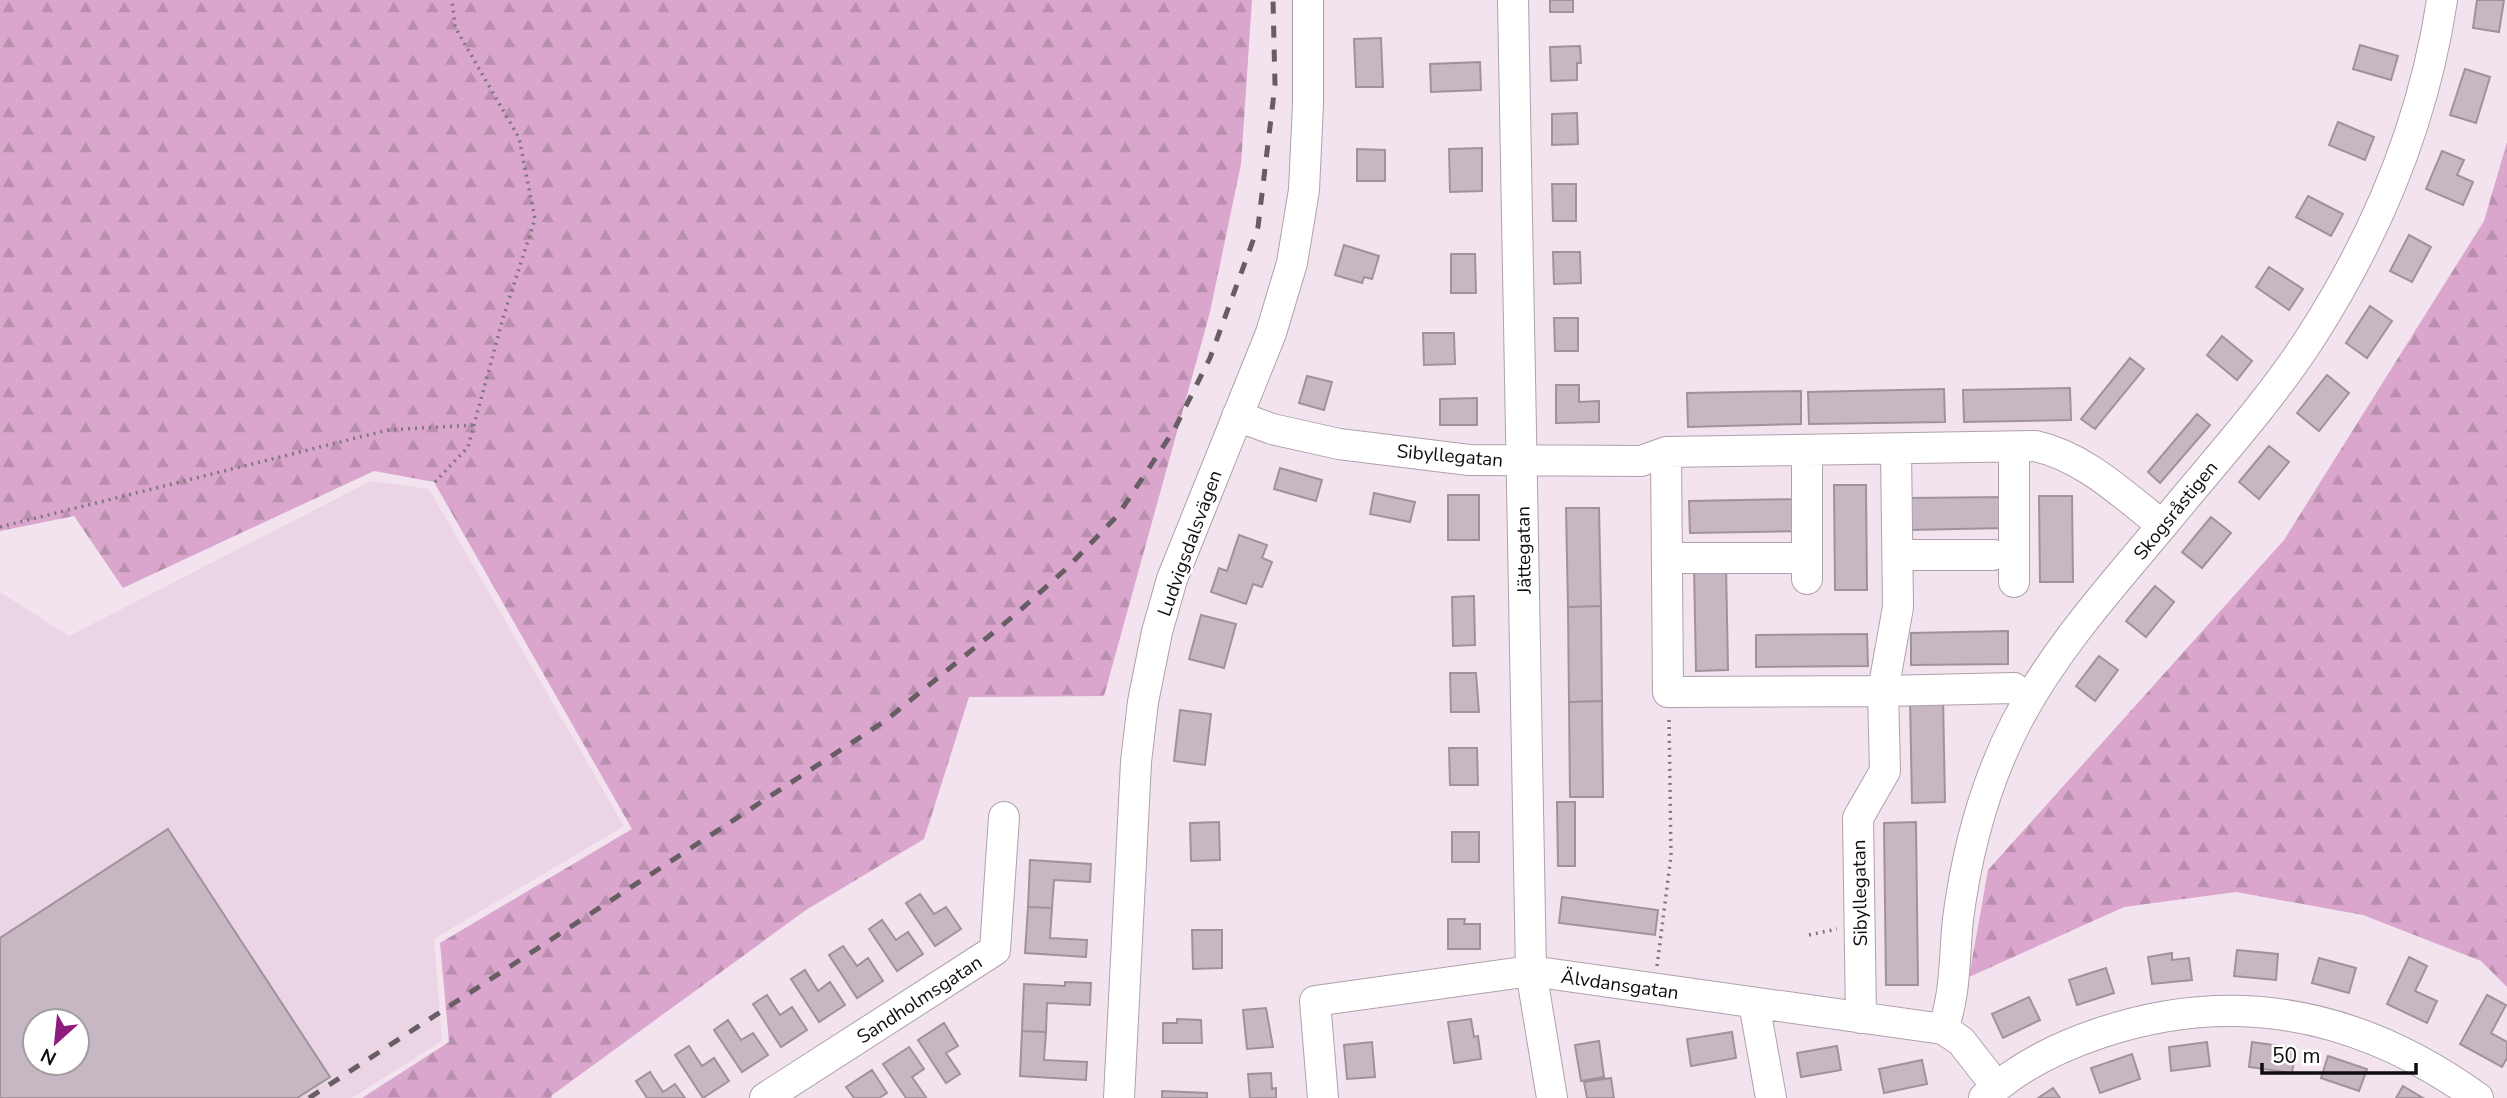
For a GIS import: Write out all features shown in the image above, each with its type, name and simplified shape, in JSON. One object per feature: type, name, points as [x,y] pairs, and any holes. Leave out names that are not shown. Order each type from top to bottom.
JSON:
[{"type":"street","name":"Ludvigsdalsvägen","points":[[1119,1098],[1136,776],[1143,702],[1157,632],[1172,579],[1271,333],[1292,262],[1304,190],[1308,0]]},
{"type":"street","name":"Jättegatan","points":[[1513,0],[1531,971],[1552,1098]]},
{"type":"street","name":"Skogsråstigen","points":[[1942,1029],[1954,989],[1957,928],[1964,870],[1977,819],[1995,767],[2016,722],[2069,638],[2257,409],[2310,339],[2361,250],[2394,181],[2428,69],[2442,0]]},
{"type":"street","name":"Sibyllegatan","points":[[1237,416],[1272,429],[1339,444],[1469,460],[1641,461],[1666,452],[2035,446],[2059,451],[2079,462],[2162,525]]},
{"type":"street","points":[[2014,447],[2014,582]]},
{"type":"street","name":"Sibyllegatan","points":[[1861,1018],[1858,818],[1885,771],[1883,691],[1898,607],[1896,449]]},
{"type":"street","points":[[1667,558],[1807,568],[1807,450]]},
{"type":"street","points":[[1666,452],[1668,692],[2014,688]]},
{"type":"street","points":[[1898,555],[1993,555]]},
{"type":"street","name":"Sandholmsgatan","points":[[765,1098],[995,950],[1004,817]]},
{"type":"street","name":"Älvdansgatan","points":[[1323,1098],[1315,1001],[1531,971],[1942,1029]]},
{"type":"street","points":[[1754,1003],[1771,1098]]},
{"type":"street","points":[[1942,1029],[1961,1041],[1991,1092],[2040,1058],[2123,1026],[2165,1015],[2213,1011],[2262,1012],[2353,1031],[2398,1049],[2447,1076],[2478,1098]]},
{"type":"path","points":[[435,482],[468,447],[503,318],[535,219],[519,138],[455,27],[452,0]]},
{"type":"path","points":[[0,527],[388,430],[475,425]]},
{"type":"path","points":[[1654,989],[1671,856],[1668,692]]},
{"type":"shaded area","points":[[371,481],[429,489],[624,826],[434,939],[442,1041],[352,1098],[0,1098],[0,592],[69,636]]},
{"type":"green space","points":[[0,0],[1252,0],[1241,164],[1210,312],[1104,696],[969,697],[924,839],[806,910],[551,1096],[552,1098],[362,1098],[449,1042],[440,943],[632,829],[434,482],[374,471],[123,588],[74,516],[0,531]]},
{"type":"green space","points":[[2507,142],[2507,987],[2481,961],[2363,915],[2236,892],[2124,907],[1969,977],[1988,870],[2284,540],[2484,221]]},
{"type":"building","points":[[1550,0],[1573,0],[1573,12],[1550,12]]},
{"type":"building","points":[[2477,0],[2504,0],[2499,32],[2473,28]]},
{"type":"building","points":[[1381,38],[1383,87],[1356,87],[1354,39]]},
{"type":"building","points":[[2360,45],[2398,56],[2391,80],[2353,69]]},
{"type":"building","points":[[1580,46],[1581,63],[1577,63],[1577,80],[1551,81],[1550,47]]},
{"type":"building","points":[[1480,62],[1481,90],[1431,92],[1430,64]]},
{"type":"building","points":[[2465,69],[2490,77],[2476,123],[2450,115]]},
{"type":"building","points":[[1577,113],[1578,144],[1552,145],[1552,114]]},
{"type":"building","points":[[2338,122],[2374,137],[2365,160],[2329,145]]},
{"type":"building","points":[[1482,148],[1482,191],[1450,192],[1449,149]]},
{"type":"building","points":[[1357,149],[1385,150],[1385,181],[1357,181]]},
{"type":"building","points":[[2442,151],[2464,160],[2457,175],[2473,182],[2463,205],[2426,189]]},
{"type":"building","points":[[1552,184],[1576,184],[1576,221],[1553,221]]},
{"type":"building","points":[[2308,196],[2343,214],[2331,236],[2296,217]]},
{"type":"building","points":[[2409,235],[2431,247],[2412,282],[2390,271]]},
{"type":"building","points":[[1344,245],[1379,256],[1372,279],[1364,277],[1362,283],[1335,275]]},
{"type":"building","points":[[1553,252],[1580,252],[1581,283],[1554,284]]},
{"type":"building","points":[[1451,254],[1475,254],[1476,293],[1451,293]]},
{"type":"building","points":[[2269,267],[2303,289],[2289,310],[2256,287]]},
{"type":"building","points":[[2370,306],[2392,321],[2367,358],[2346,343]]},
{"type":"building","points":[[1554,318],[1578,318],[1578,351],[1555,351]]},
{"type":"building","points":[[1423,333],[1454,333],[1455,364],[1424,365]]},
{"type":"building","points":[[2222,336],[2252,361],[2237,380],[2207,355]]},
{"type":"building","points":[[2130,358],[2144,369],[2095,429],[2081,419]]},
{"type":"building","points":[[2327,375],[2349,393],[2319,431],[2297,413]]},
{"type":"building","points":[[1307,376],[1332,382],[1324,410],[1299,403]]},
{"type":"building","points":[[1556,385],[1579,385],[1579,402],[1599,401],[1599,422],[1556,423]]},
{"type":"building","points":[[2070,388],[2071,420],[1964,422],[1963,390]]},
{"type":"building","points":[[1944,389],[1945,422],[1809,424],[1808,392]]},
{"type":"building","points":[[1801,391],[1801,424],[1688,427],[1687,393]]},
{"type":"building","points":[[1477,398],[1477,425],[1440,425],[1440,399]]},
{"type":"building","points":[[2197,414],[2210,425],[2160,483],[2148,472]]},
{"type":"building","points":[[2269,446],[2289,462],[2259,499],[2239,482]]},
{"type":"building","points":[[1280,468],[1322,480],[1316,501],[1274,489]]},
{"type":"building","points":[[1834,485],[1866,485],[1867,590],[1835,590]]},
{"type":"building","points":[[1374,493],[1415,502],[1410,522],[1370,514]]},
{"type":"building","points":[[1448,495],[1479,495],[1479,540],[1448,540]]},
{"type":"building","points":[[2039,496],[2072,496],[2073,582],[2040,582]]},
{"type":"building","points":[[2006,497],[2006,528],[1909,530],[1908,498]]},
{"type":"building","points":[[1800,499],[1801,531],[1690,533],[1689,501]]},
{"type":"building","points":[[1566,508],[1599,508],[1601,606],[1568,607]]},
{"type":"building","points":[[2211,517],[2231,533],[2202,568],[2182,552]]},
{"type":"building","points":[[1239,535],[1267,545],[1262,558],[1272,562],[1262,587],[1253,584],[1246,604],[1211,592],[1219,568],[1227,571]]},
{"type":"building","points":[[1694,566],[1726,566],[1728,670],[1696,671]]},
{"type":"building","points":[[2155,586],[2174,602],[2146,637],[2126,621]]},
{"type":"building","points":[[1474,596],[1475,645],[1453,646],[1452,597]]},
{"type":"building","points":[[1601,606],[1602,701],[1569,702],[1568,607]]},
{"type":"building","points":[[1201,615],[1236,624],[1224,668],[1189,659]]},
{"type":"building","points":[[2008,631],[2008,664],[1911,665],[1911,633]]},
{"type":"building","points":[[1867,634],[1868,666],[1756,667],[1756,635]]},
{"type":"building","points":[[2099,656],[2118,670],[2095,701],[2076,686]]},
{"type":"building","points":[[1450,673],[1476,673],[1479,712],[1451,712]]},
{"type":"building","points":[[1910,698],[1943,698],[1945,802],[1912,803]]},
{"type":"building","points":[[1602,701],[1603,797],[1570,797],[1569,702]]},
{"type":"building","points":[[1180,710],[1211,714],[1205,765],[1174,761]]},
{"type":"building","points":[[1449,748],[1477,748],[1478,785],[1450,785]]},
{"type":"building","points":[[1557,802],[1575,802],[1575,866],[1558,866]]},
{"type":"building","points":[[1219,822],[1220,860],[1191,861],[1190,823]]},
{"type":"building","points":[[1916,822],[1918,985],[1886,985],[1884,823]]},
{"type":"building","points":[[168,829],[330,1077],[297,1098],[0,1098],[0,938]]},
{"type":"building","points":[[1452,832],[1479,832],[1479,862],[1452,862]]},
{"type":"building","points":[[1030,860],[1091,864],[1090,882],[1054,880],[1052,908],[1028,907]]},
{"type":"building","points":[[920,894],[934,914],[946,907],[961,929],[935,946],[906,903]]},
{"type":"building","points":[[1562,897],[1658,910],[1655,935],[1559,923]]},
{"type":"building","points":[[1028,907],[1052,908],[1050,938],[1087,940],[1086,957],[1025,953]]},
{"type":"building","points":[[1448,919],[1465,919],[1464,924],[1480,924],[1480,949],[1448,949]]},
{"type":"building","points":[[882,920],[896,940],[908,932],[923,954],[897,971],[869,929]]},
{"type":"building","points":[[1192,930],[1222,930],[1222,968],[1193,969]]},
{"type":"building","points":[[843,946],[857,966],[868,958],[883,981],[857,998],[829,955]]},
{"type":"building","points":[[2237,950],[2278,954],[2276,980],[2234,976]]},
{"type":"building","points":[[2172,953],[2172,960],[2189,958],[2192,980],[2152,984],[2148,957]]},
{"type":"building","points":[[2409,957],[2427,966],[2415,991],[2437,1001],[2427,1023],[2387,1004]]},
{"type":"building","points":[[2319,958],[2356,968],[2349,993],[2312,983]]},
{"type":"building","points":[[2106,968],[2114,993],[2077,1005],[2069,980]]},
{"type":"building","points":[[805,970],[818,991],[830,982],[845,1005],[819,1022],[791,979]]},
{"type":"building","points":[[1065,982],[1091,983],[1090,1005],[1047,1003],[1046,1032],[1022,1031],[1024,984],[1065,986]]},
{"type":"building","points":[[767,995],[780,1015],[792,1007],[807,1030],[781,1047],[753,1004]]},
{"type":"building","points":[[2487,995],[2506,1005],[2491,1033],[2507,1042],[2507,1058],[2502,1067],[2460,1044]]},
{"type":"building","points":[[2029,997],[2040,1020],[2003,1038],[1992,1014]]},
{"type":"building","points":[[1266,1008],[1273,1047],[1247,1049],[1243,1010]]},
{"type":"building","points":[[1177,1019],[1201,1020],[1202,1043],[1163,1043],[1163,1023],[1177,1023]]},
{"type":"building","points":[[1471,1019],[1474,1037],[1478,1036],[1481,1059],[1454,1063],[1448,1022]]},
{"type":"building","points":[[728,1020],[741,1040],[753,1033],[768,1055],[742,1072],[714,1030]]},
{"type":"building","points":[[944,1023],[958,1046],[946,1053],[960,1074],[946,1083],[918,1040]]},
{"type":"building","points":[[1022,1031],[1046,1032],[1044,1060],[1087,1062],[1086,1080],[1020,1076]]},
{"type":"building","points":[[1732,1032],[1736,1058],[1691,1066],[1687,1039]]},
{"type":"building","points":[[1599,1041],[1604,1077],[1581,1081],[1575,1045]]},
{"type":"building","points":[[1372,1042],[1375,1077],[1347,1079],[1344,1045]]},
{"type":"building","points":[[2207,1042],[2210,1066],[2171,1071],[2169,1047]]},
{"type":"building","points":[[2252,1042],[2296,1048],[2292,1073],[2249,1067]]},
{"type":"building","points":[[689,1046],[702,1066],[714,1058],[729,1081],[703,1098],[675,1055]]},
{"type":"building","points":[[1837,1046],[1841,1070],[1801,1077],[1797,1053]]},
{"type":"building","points":[[909,1047],[924,1069],[912,1077],[926,1097],[924,1098],[906,1098],[883,1064]]},
{"type":"building","points":[[2132,1054],[2140,1079],[2100,1093],[2091,1068]]},
{"type":"building","points":[[2328,1056],[2367,1069],[2359,1091],[2321,1078]]},
{"type":"building","points":[[1922,1060],[1927,1084],[1884,1093],[1879,1069]]},
{"type":"building","points":[[872,1070],[887,1093],[879,1098],[854,1098],[846,1087]]},
{"type":"building","points":[[650,1072],[663,1092],[675,1084],[685,1098],[647,1098],[636,1081]]},
{"type":"building","points":[[1271,1073],[1272,1089],[1276,1088],[1276,1098],[1250,1098],[1248,1074]]},
{"type":"building","points":[[1611,1078],[1614,1098],[1587,1098],[1584,1082]]},
{"type":"building","points":[[2403,1086],[2423,1098],[2396,1098]]},
{"type":"building","points":[[2053,1088],[2060,1098],[2038,1098]]},
{"type":"building","points":[[1162,1091],[1207,1093],[1207,1098],[1162,1098]]},
{"type":"railway","points":[[309,1098],[885,721],[1016,614],[1067,568],[1118,515],[1174,430],[1210,358],[1258,227],[1275,85],[1273,0]]}]
